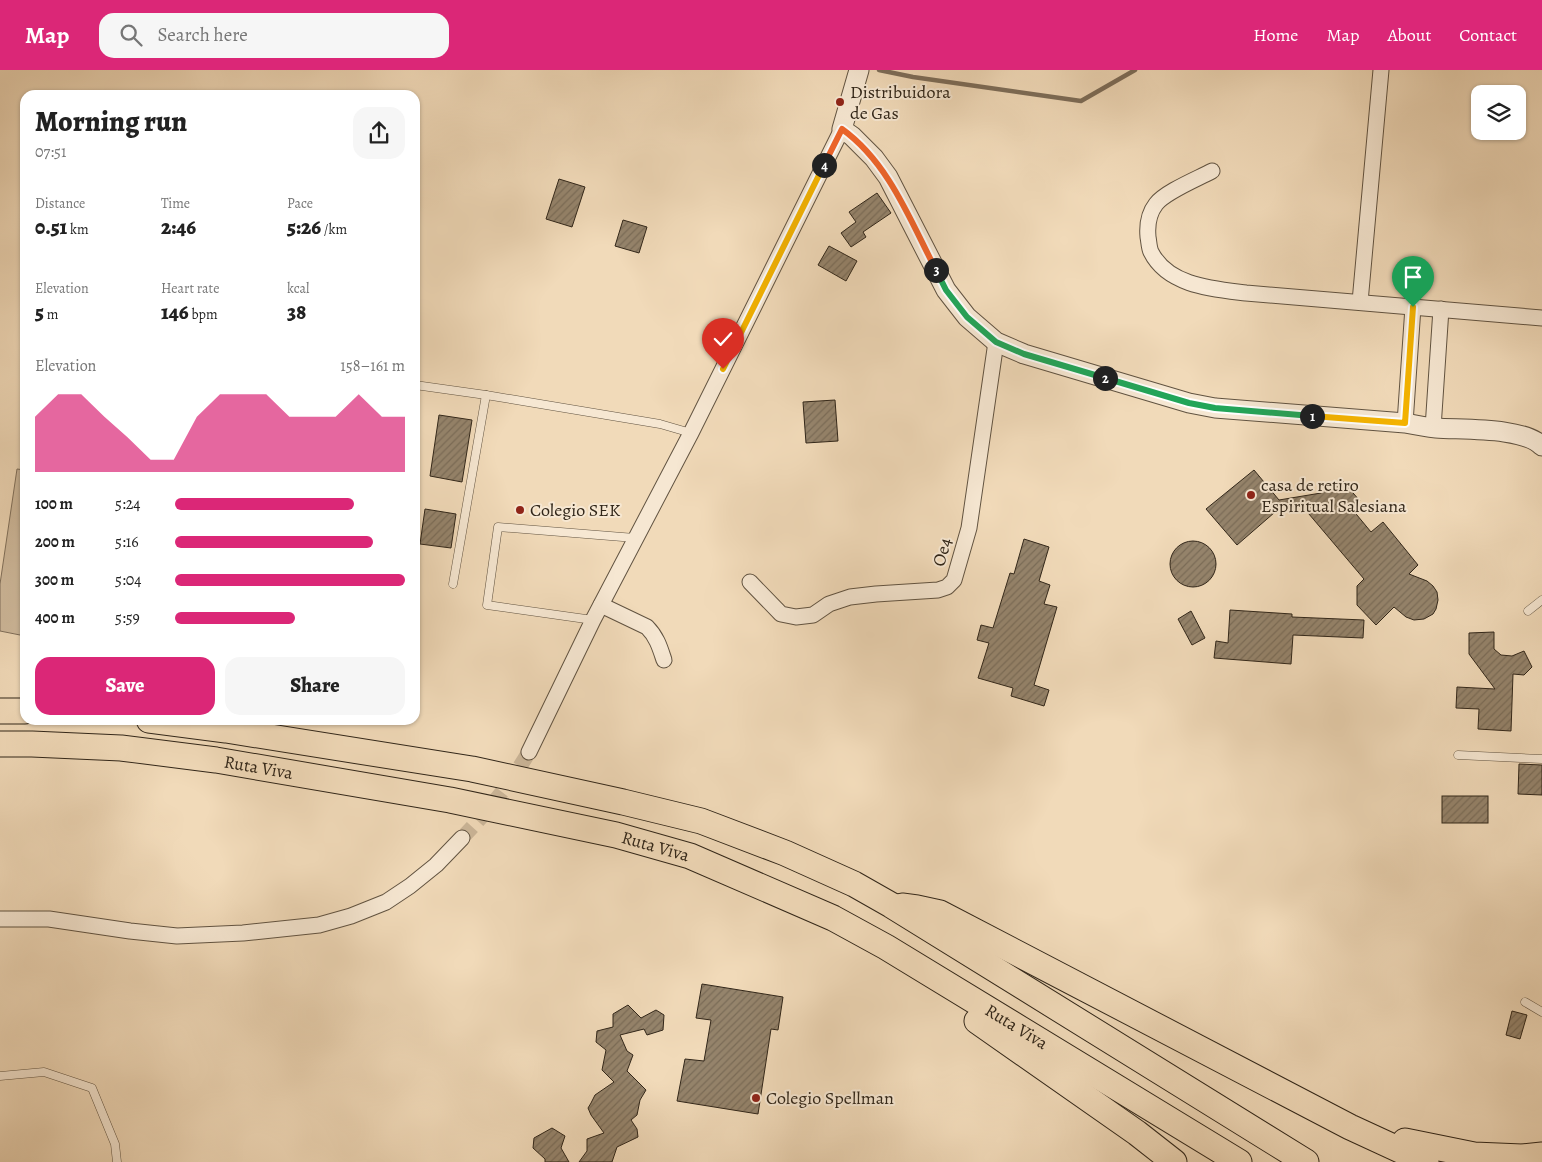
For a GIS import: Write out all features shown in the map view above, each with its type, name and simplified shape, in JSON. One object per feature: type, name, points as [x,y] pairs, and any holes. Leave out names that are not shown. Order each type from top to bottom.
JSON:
[{"type":"highway","points":[[0,711],[20,711]]},
{"type":"highway","name":"Ruta Viva","points":[[188,725],[472,770],[633,804],[701,821],[785,853],[854,884],[891,905],[1306,1162]]},
{"type":"highway","name":"Ruta Viva","points":[[0,744],[121,748],[216,760],[450,800],[616,835],[690,856],[833,918],[886,947],[1239,1162]]},
{"type":"highway","points":[[760,887],[826,930],[952,1004],[1137,1133],[1174,1162]]},
{"type":"highway","points":[[891,905],[940,913],[1350,1127],[1426,1162]]},
{"type":"highway","points":[[1350,1127],[1428,1147],[1474,1155],[1522,1157],[1542,1155]]},
{"type":"street","points":[[528,752],[593,620],[691,433],[842,129],[859,70]]},
{"type":"street","points":[[1360,302],[1382,70]]},
{"type":"street","points":[[842,129],[852,136],[874,158],[888,177],[946,290],[967,317],[996,342],[1024,354],[1189,403],[1215,408],[1405,423],[1432,428],[1505,432],[1526,436],[1542,446]]},
{"type":"street","points":[[1212,171],[1166,196],[1156,204],[1149,218],[1148,233],[1151,251],[1161,267],[1177,278],[1206,288],[1246,294],[1542,318]]},
{"type":"street","points":[[1405,423],[1413,307]]},
{"type":"street","points":[[1432,428],[1441,309]]},
{"type":"street","name":"Oe4","points":[[750,582],[781,614],[796,617],[813,615],[829,604],[850,598],[876,594],[938,590],[947,587],[954,580],[969,528],[996,342]]},
{"type":"street","points":[[1408,372],[1436,373]]},
{"type":"street","points":[[601,605],[648,627],[658,642],[664,660]]},
{"type":"street","points":[[0,919],[49,919],[177,936],[243,933],[319,925],[351,916],[386,902],[436,865],[462,838]]},
{"type":"lane","points":[[420,387],[486,395],[660,424],[691,433]]},
{"type":"lane","points":[[454,584],[486,395]]},
{"type":"lane","points":[[593,620],[487,605],[498,528],[635,538]]},
{"type":"lane","points":[[1528,610],[1542,600]]},
{"type":"lane","points":[[1458,755],[1542,758]]},
{"type":"lane","points":[[1525,1002],[1542,1012]]},
{"type":"lane","points":[[0,1076],[44,1072],[92,1088],[115,1144],[117,1162]]},
{"type":"shaded area","points":[[17,469],[20,469],[20,635],[0,631],[0,584]]},
{"type":"building","points":[[559,179],[585,187],[572,227],[546,219]]},
{"type":"building","points":[[877,193],[891,213],[863,232],[866,237],[851,247],[841,233],[856,222],[849,212]]},
{"type":"building","points":[[623,220],[647,227],[639,253],[615,246]]},
{"type":"building","points":[[829,246],[857,261],[846,281],[818,265]]},
{"type":"building","points":[[835,400],[838,441],[806,443],[803,402]]},
{"type":"building","points":[[439,415],[472,420],[462,482],[430,476]]},
{"type":"building","points":[[1254,470],[1279,500],[1321,493],[1341,479],[1360,501],[1352,509],[1371,532],[1383,522],[1418,565],[1409,574],[1427,581],[1433,586],[1437,592],[1438,600],[1433,614],[1424,619],[1414,620],[1406,617],[1394,607],[1376,625],[1357,605],[1357,586],[1364,579],[1303,507],[1282,506],[1237,545],[1206,509]]},
{"type":"building","points":[[425,509],[456,514],[451,548],[420,544]]},
{"type":"building","points":[[1024,539],[1049,547],[1039,581],[1050,585],[1044,604],[1057,607],[1034,685],[1049,690],[1044,706],[1011,696],[1013,688],[978,678],[989,643],[977,640],[981,625],[993,628],[1010,573],[1014,574]]},
{"type":"building","points":[[1193,541],[1206,545],[1212,551],[1216,564],[1212,577],[1206,583],[1193,587],[1180,583],[1174,577],[1170,564],[1174,551],[1180,545]]},
{"type":"building","points":[[1230,610],[1292,614],[1292,617],[1364,620],[1363,638],[1293,635],[1291,664],[1214,658],[1216,641],[1228,643]]},
{"type":"building","points":[[1191,611],[1205,638],[1192,645],[1178,619]]},
{"type":"building","points":[[1494,632],[1494,649],[1501,655],[1512,656],[1524,651],[1532,667],[1524,675],[1513,674],[1511,731],[1478,729],[1479,709],[1456,708],[1457,687],[1495,689],[1469,654],[1469,633]]},
{"type":"building","points":[[1519,764],[1542,765],[1542,795],[1518,794]]},
{"type":"building","points":[[1442,796],[1488,796],[1488,823],[1442,823]]},
{"type":"building","points":[[702,984],[783,997],[778,1030],[771,1029],[758,1114],[677,1101],[685,1059],[704,1061],[711,1020],[696,1018]]},
{"type":"building","points":[[628,1005],[641,1018],[656,1010],[664,1015],[663,1030],[647,1035],[644,1029],[620,1035],[627,1051],[633,1055],[627,1071],[646,1090],[640,1100],[637,1115],[631,1120],[637,1129],[638,1137],[617,1147],[612,1162],[579,1162],[587,1151],[587,1139],[604,1133],[588,1108],[595,1095],[614,1082],[602,1070],[606,1050],[596,1042],[597,1031],[613,1027],[613,1014]]},
{"type":"building","points":[[1512,1011],[1527,1015],[1520,1039],[1506,1035]]},
{"type":"building","points":[[552,1128],[565,1136],[561,1148],[569,1162],[545,1162],[545,1159],[533,1148],[534,1138]]},
{"type":"waterway","points":[[879,70],[913,77],[1081,101],[1135,70]]},
{"type":"tunnel","points":[[462,838],[498,797],[529,752]]},
{"type":"place","name":"Distribuidora de Gas","points":[[840,102]]},
{"type":"place","name":"casa de retiro Espiritual Salesiana","points":[[1251,495]]},
{"type":"place","name":"Colegio SEK","points":[[520,510]]},
{"type":"place","name":"Colegio Spellman","points":[[756,1098]]},
{"type":"route","points":[[723,369],[842,129],[852,136],[874,158],[888,177],[946,290],[967,317],[996,342],[1024,354],[1189,403],[1215,408],[1405,423],[1413,307]]}]
